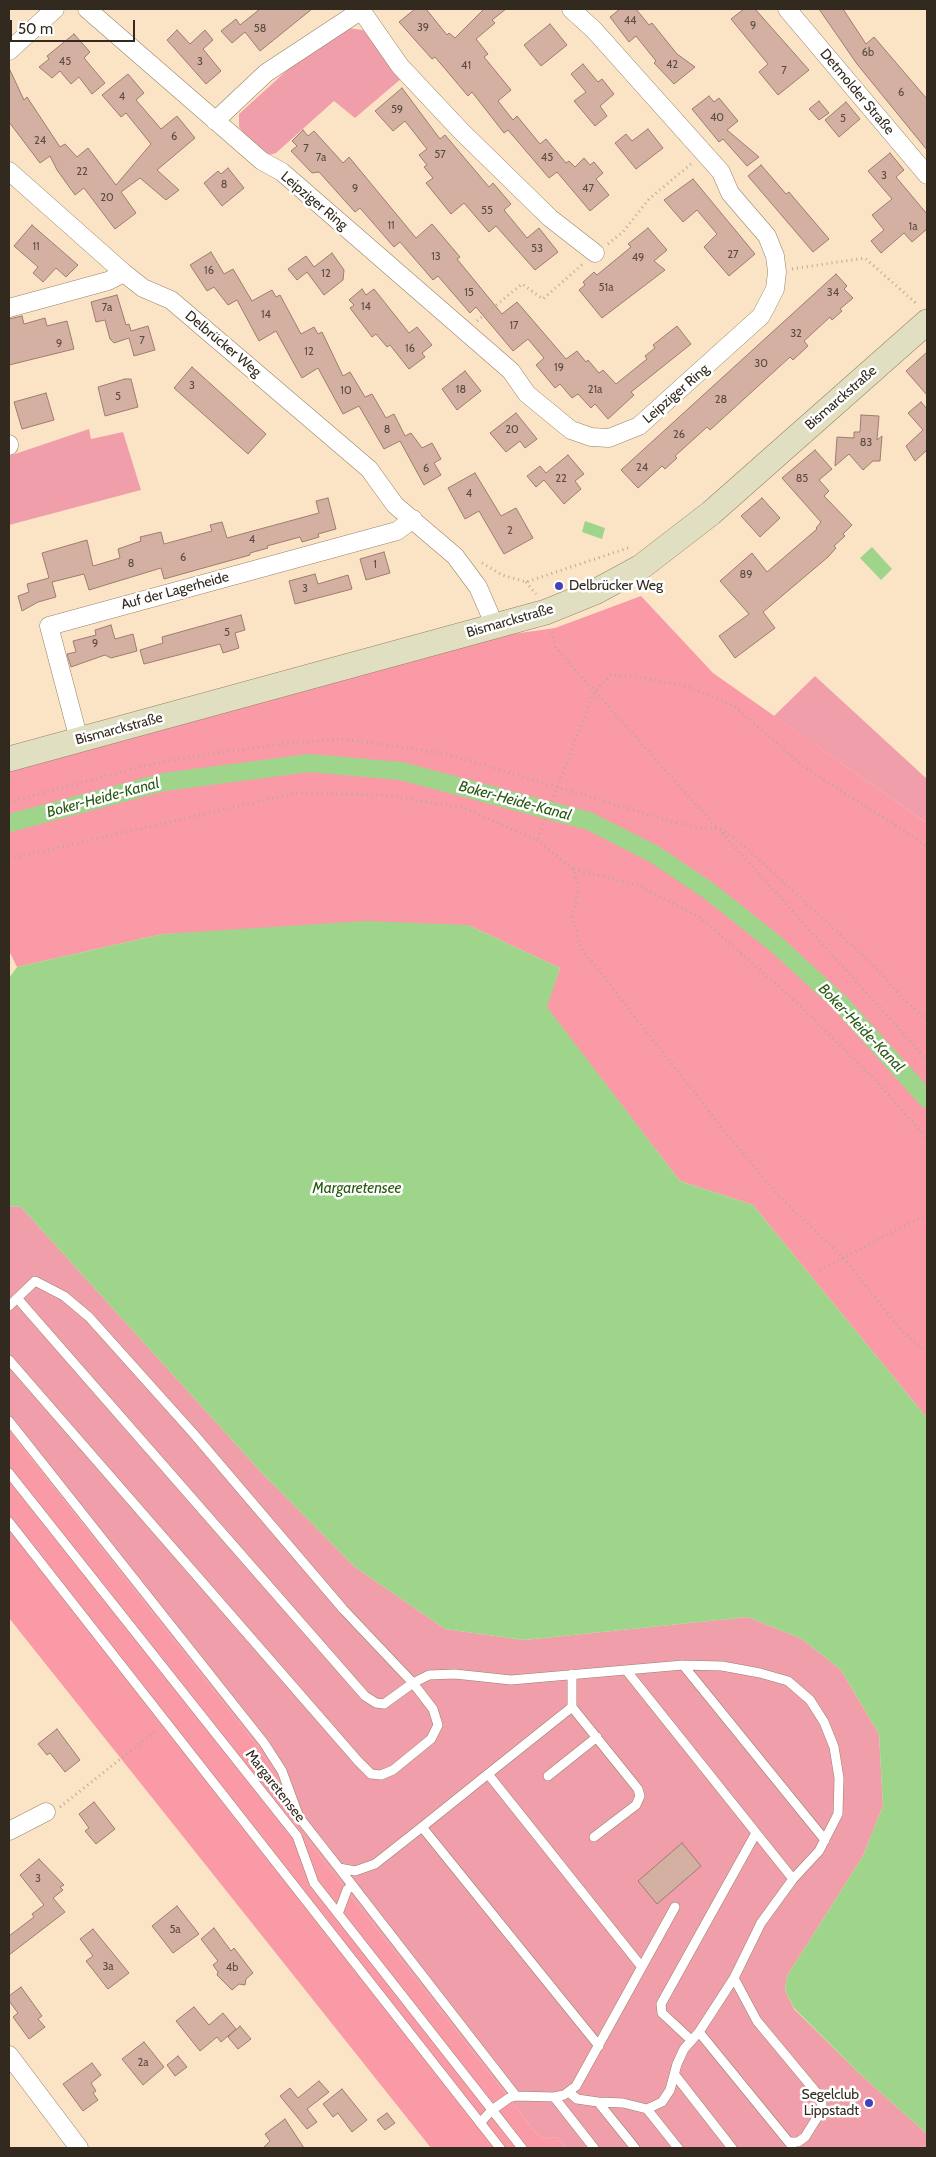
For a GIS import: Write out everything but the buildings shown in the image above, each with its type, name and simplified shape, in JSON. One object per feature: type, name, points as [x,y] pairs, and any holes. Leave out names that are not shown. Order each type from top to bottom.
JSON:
[{"type":"main road","name":"Bismarckstraße","points":[[9,759],[546,612],[595,592],[642,567],[711,513],[924,315]]},
{"type":"street","points":[[9,51],[55,9]]},
{"type":"street","name":"Leipziger Ring","points":[[87,9],[262,161],[282,172],[312,197],[510,372],[527,394],[570,430],[591,436],[609,438],[639,426],[761,316],[775,289],[777,272],[775,256],[767,236],[730,193],[722,172],[600,37],[571,9]]},
{"type":"street","name":"Detmolder Straße","points":[[787,9],[927,175]]},
{"type":"street","points":[[215,121],[266,73],[362,10],[400,66],[461,131],[550,218],[595,254]]},
{"type":"street","name":"Delbrücker Weg","points":[[9,171],[124,273],[143,288],[171,300],[369,469],[396,505],[455,556],[478,587],[495,626]]},
{"type":"street","points":[[9,308],[108,281],[124,273]]},
{"type":"street","name":"Auf der Lagerheide","points":[[79,740],[49,626],[397,531],[413,519]]},
{"type":"street","points":[[9,1831],[46,1812]]},
{"type":"street","points":[[9,2055],[79,2148]]},
{"type":"lane","points":[[9,1306],[35,1281],[64,1296],[89,1317],[193,1434],[343,1609],[413,1683],[433,1709],[438,1725],[430,1739],[393,1770],[381,1775],[371,1774],[9,1360]]},
{"type":"lane","points":[[17,1298],[366,1696],[376,1703],[384,1704],[413,1683],[429,1675],[455,1674],[511,1680],[683,1665],[722,1666],[760,1673],[788,1681],[810,1700],[824,1722],[834,1747],[839,1778],[838,1814],[819,1851],[793,1879],[761,1924],[734,1978],[699,2032],[684,2049],[670,2090],[662,2102],[647,2109]]},
{"type":"lane","points":[[9,1421],[264,1743],[282,1771],[299,1817],[516,2096]]},
{"type":"lane","name":"Margaretensee","points":[[9,1473],[297,1836],[314,1883],[522,2148]]},
{"type":"lane","points":[[9,1522],[500,2148]]},
{"type":"lane","points":[[683,1665],[825,1840]]},
{"type":"lane","points":[[626,1670],[793,1879]]},
{"type":"lane","points":[[572,1674],[572,1707],[638,1789],[640,1796],[636,1805],[594,1837]]},
{"type":"lane","points":[[339,1868],[355,1871],[375,1864],[572,1707]]},
{"type":"lane","points":[[548,1776],[596,1737]]},
{"type":"lane","points":[[488,1774],[641,1966]]},
{"type":"lane","points":[[297,1836],[299,1817]]},
{"type":"lane","points":[[422,1827],[599,2046]]},
{"type":"lane","points":[[692,2040],[662,2013],[660,2004],[756,1833]]},
{"type":"lane","points":[[338,1914],[347,1890],[352,1885]]},
{"type":"lane","points":[[480,2123],[492,2110],[516,2096],[554,2097],[570,2092],[581,2079],[641,1966],[675,1907]]},
{"type":"lane","points":[[699,2032],[792,2145],[805,2137],[820,2113],[822,2104],[816,2092],[757,2021],[734,1978]]},
{"type":"lane","points":[[675,2074],[732,2148]]},
{"type":"lane","points":[[570,2092],[577,2099],[623,2103],[647,2109],[678,2148]]},
{"type":"lane","points":[[554,2097],[594,2148]]},
{"type":"lane","points":[[598,2102],[635,2148]]},
{"type":"path","points":[[777,272],[865,258],[924,315]]},
{"type":"path","points":[[455,556],[469,555],[502,575],[526,582],[631,547],[640,542]]},
{"type":"path","points":[[546,612],[556,648],[927,1060]]},
{"type":"path","points":[[537,840],[594,692],[611,675],[644,678],[690,687],[734,706],[803,766],[927,846]]},
{"type":"path","points":[[9,802],[140,766],[188,757],[292,743],[344,739],[447,754],[673,822],[699,828],[718,828],[740,842],[873,966],[903,999],[927,1020]]},
{"type":"path","points":[[9,859],[294,793],[383,795],[465,808],[537,840],[574,869],[640,886],[701,918],[791,997],[875,1080],[927,1138]]},
{"type":"path","points":[[574,869],[579,890],[572,917],[581,948],[730,1138],[780,1197],[843,1257],[901,1330],[927,1353]]},
{"type":"path","points":[[820,1270],[927,1214]]},
{"type":"path","points":[[46,1812],[60,1807],[166,1723]]},
{"type":"shaded area","points":[[348,28],[363,30],[402,78],[355,118],[334,101],[276,153],[269,155],[239,127],[239,114],[296,62]]},
{"type":"shaded area","points":[[89,429],[91,439],[123,432],[141,490],[9,525],[9,456]]},
{"type":"shaded area","points":[[641,596],[713,673],[927,823],[927,1418],[753,1205],[680,1181],[546,1007],[560,968],[468,925],[163,934],[17,967],[9,951],[9,767],[485,638],[555,628]]},
{"type":"shaded area","points":[[815,676],[927,779],[927,823],[774,716]]},
{"type":"shaded area","points":[[9,1206],[21,1207],[262,1473],[355,1567],[445,1629],[524,1640],[748,1617],[802,1639],[841,1670],[879,1734],[883,1806],[863,1856],[787,1976],[785,1990],[794,2009],[860,2074],[927,2134],[927,2148],[566,2148],[557,2137],[545,2139],[536,2133],[292,1820],[278,1779],[258,1747],[9,1430]]},
{"type":"shaded area","points":[[9,1430],[258,1747],[278,1779],[292,1820],[536,2133],[545,2139],[557,2137],[566,2148],[431,2148],[9,1618]]},
{"type":"water","points":[[585,521],[605,528],[602,539],[582,532]]},
{"type":"water","points":[[872,547],[892,569],[881,580],[860,558]]},
{"type":"water","name":"Margaretensee","points":[[366,921],[468,925],[560,968],[547,1007],[680,1181],[753,1205],[927,1418],[927,2134],[860,2074],[794,2008],[785,1990],[787,1976],[863,1856],[883,1806],[879,1734],[841,1670],[802,1639],[748,1617],[524,1640],[445,1629],[355,1567],[262,1473],[21,1207],[9,1206],[9,978],[17,967],[163,934]]},
{"type":"waterway","name":"Boker-Heide-Kanal","points":[[9,823],[164,782],[309,763],[401,771],[589,821],[654,854],[709,891],[777,945],[841,1004],[927,1099]]},
{"type":"place","name":"Delbrücker Weg","points":[[559,586]]},
{"type":"place","name":"Segelclub Lippstadt","points":[[869,2103]]}]
